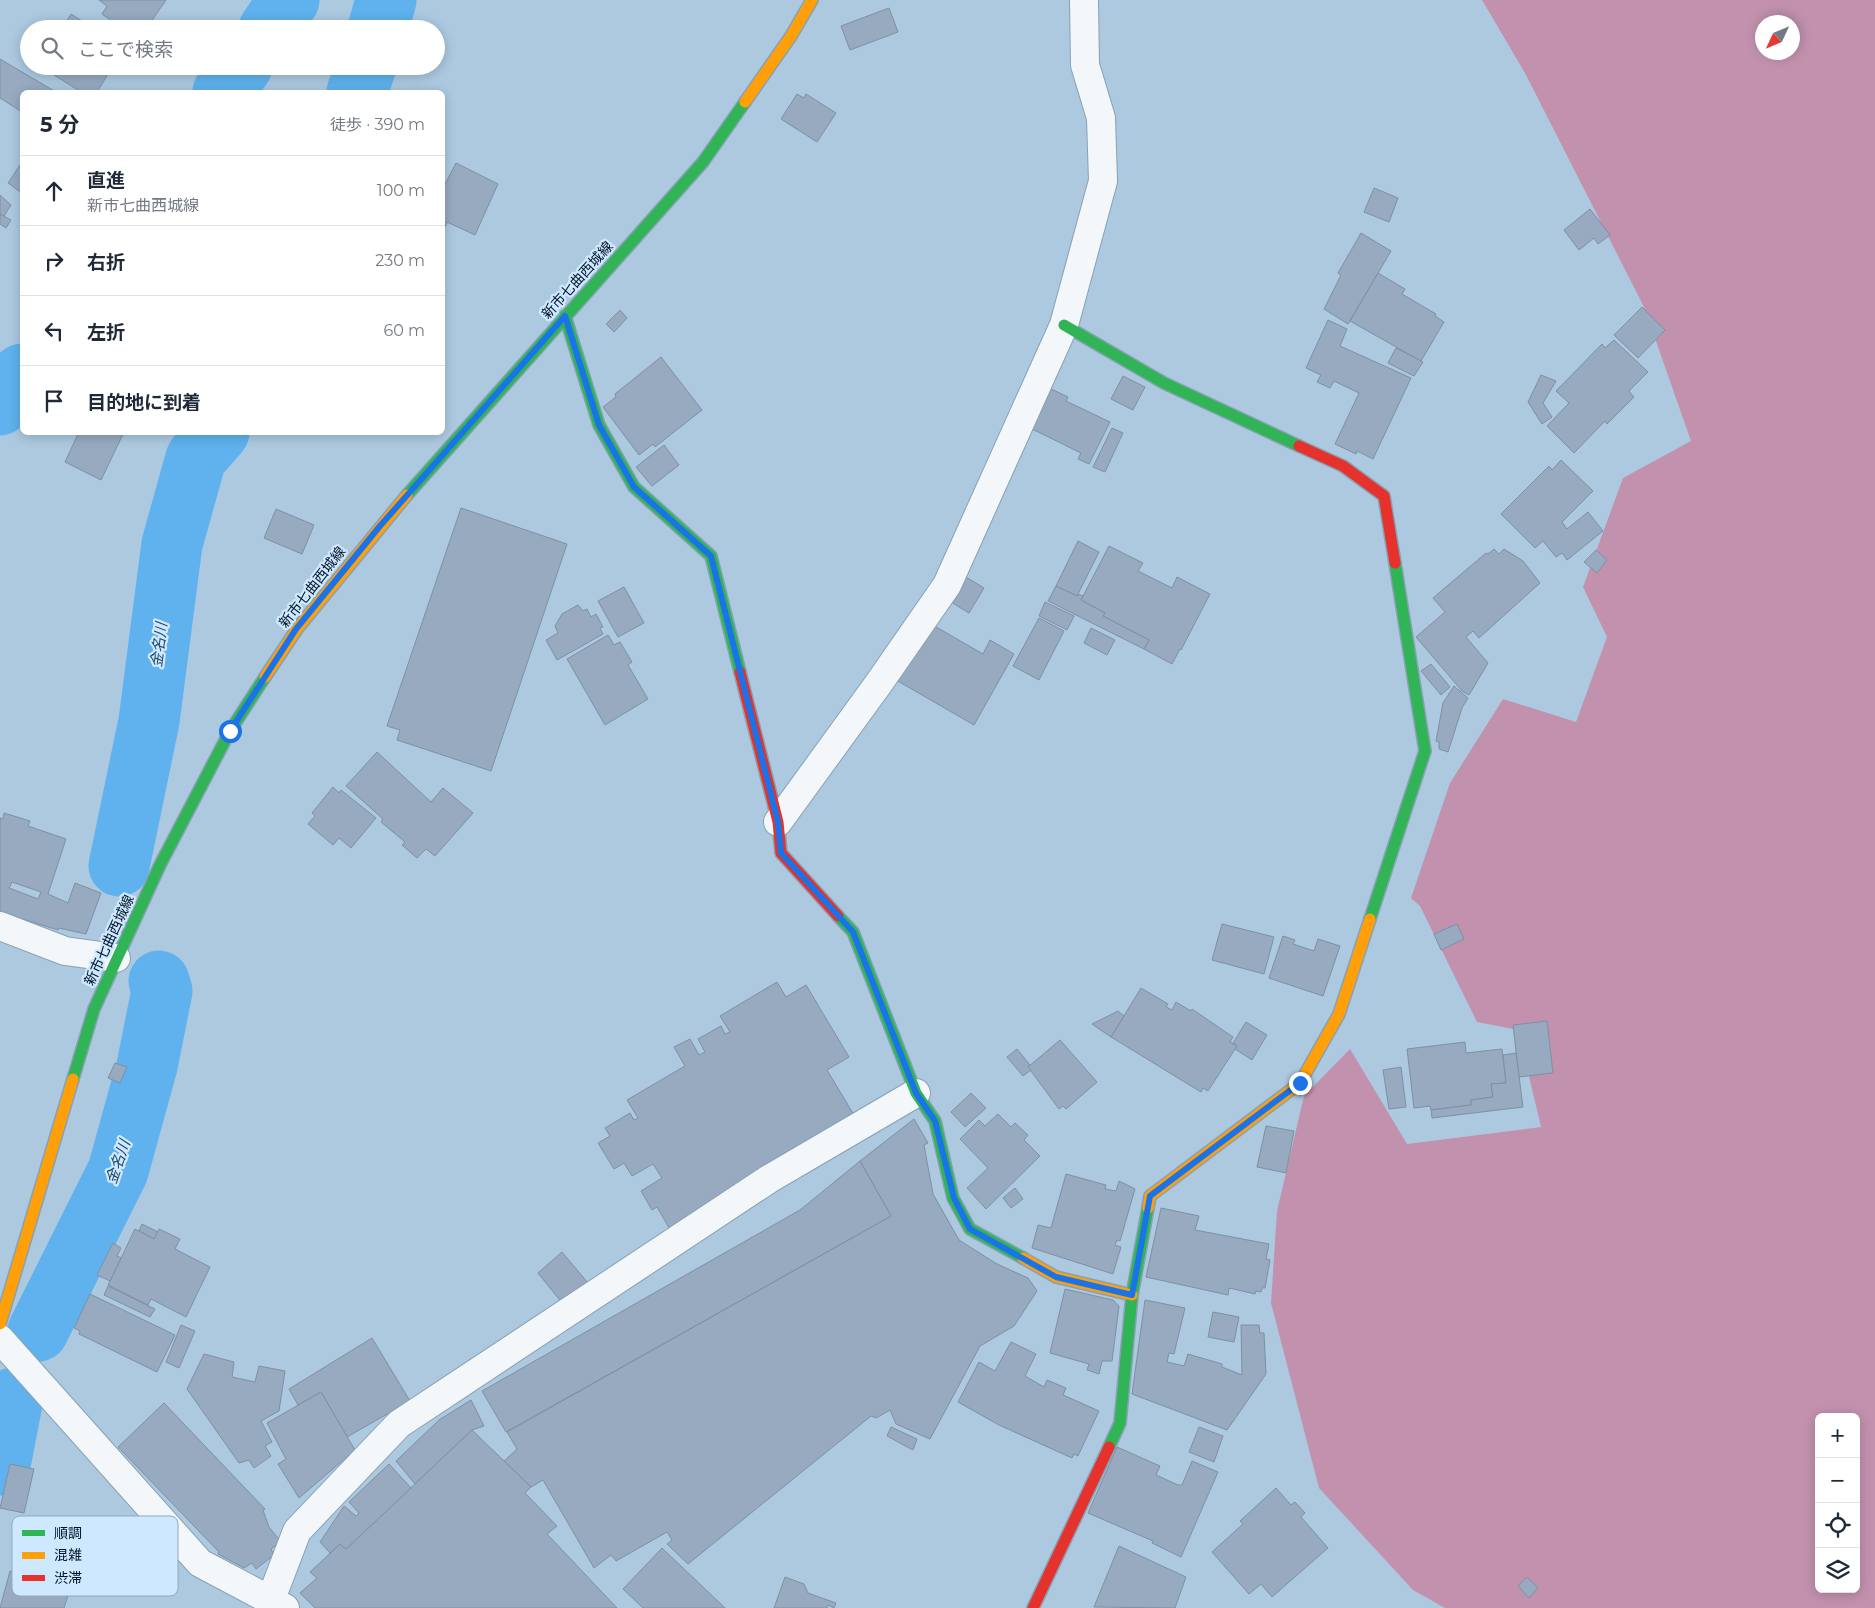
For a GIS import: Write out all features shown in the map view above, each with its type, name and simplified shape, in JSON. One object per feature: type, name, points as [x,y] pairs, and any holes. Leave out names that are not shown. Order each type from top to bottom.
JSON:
[{"type":"street","name":"新市七曲西城線","points":[[0,1324],[94,1009],[160,865],[230,731],[296,629],[380,526],[702,162],[790,36],[812,0]]},
{"type":"street","points":[[778,822],[879,683],[946,585],[1064,325],[1103,181],[1102,118],[1085,65],[1084,0]]},
{"type":"street","points":[[565,316],[599,425],[634,487],[711,556],[778,822],[781,853],[853,932],[916,1093],[935,1121],[954,1198],[970,1229],[1056,1277],[1132,1295]]},
{"type":"street","points":[[1033,1608],[1120,1423],[1132,1295],[1150,1196],[1300,1083],[1339,1014],[1425,751],[1384,496],[1343,466],[1164,384],[1064,325]]},
{"type":"street","points":[[0,926],[65,951],[116,958]]},
{"type":"street","points":[[178,1537],[200,1562],[278,1603],[297,1531],[399,1424],[769,1179],[916,1093]]},
{"type":"street","points":[[0,1339],[159,1516]]},
{"type":"shaded area","points":[[1482,0],[1875,0],[1875,1608],[1445,1608],[1413,1590],[1319,1488],[1271,1303],[1277,1211],[1304,1096],[1350,1049],[1407,1144],[1541,1127],[1518,1030],[1477,1022],[1420,906],[1411,898],[1450,783],[1503,699],[1576,722],[1607,637],[1583,587],[1623,478],[1691,441],[1644,307],[1525,73]]},
{"type":"building","points":[[99,0],[166,0],[152,20],[110,20],[102,14],[107,6]]},
{"type":"building","points":[[889,8],[898,32],[850,50],[841,26]]},
{"type":"building","points":[[71,14],[81,20],[67,20]]},
{"type":"building","points":[[0,59],[20,71],[20,75],[27,75],[53,90],[20,90],[20,111],[0,98]]},
{"type":"building","points":[[54,75],[107,75],[98,90],[78,90]]},
{"type":"building","points":[[797,94],[804,98],[806,94],[836,113],[817,142],[781,119]]},
{"type":"building","points":[[456,163],[498,184],[475,235],[447,222],[445,227],[445,184]]},
{"type":"building","points":[[20,165],[20,192],[8,183]]},
{"type":"building","points":[[1374,188],[1398,198],[1389,222],[1364,212]]},
{"type":"building","points":[[0,195],[11,205],[4,216],[0,214]]},
{"type":"building","points":[[1590,209],[1610,235],[1598,244],[1594,238],[1579,250],[1564,230]]},
{"type":"building","points":[[0,214],[11,220],[6,228],[0,224]]},
{"type":"building","points":[[1361,233],[1391,251],[1348,324],[1324,309],[1341,275],[1338,273]]},
{"type":"building","points":[[1378,273],[1405,289],[1402,294],[1436,314],[1435,316],[1444,322],[1421,361],[1350,321]]},
{"type":"building","points":[[1642,307],[1665,330],[1638,358],[1614,335]]},
{"type":"building","points":[[620,310],[627,318],[614,332],[606,324]]},
{"type":"building","points":[[1328,320],[1347,329],[1340,346],[1411,378],[1373,459],[1357,451],[1356,454],[1335,444],[1359,393],[1334,381],[1330,388],[1317,382],[1321,375],[1306,368]]},
{"type":"building","points":[[1614,340],[1648,372],[1629,391],[1634,397],[1607,424],[1605,421],[1574,453],[1547,426],[1569,403],[1556,391],[1602,344],[1605,348]]},
{"type":"building","points":[[1396,348],[1423,362],[1414,376],[1388,363]]},
{"type":"building","points":[[661,357],[702,410],[655,447],[653,444],[639,455],[603,407],[616,397],[615,394]]},
{"type":"building","points":[[1541,375],[1556,381],[1543,403],[1552,417],[1542,424],[1528,402]]},
{"type":"building","points":[[1123,376],[1145,387],[1133,410],[1111,399]]},
{"type":"building","points":[[1047,387],[1068,397],[1066,401],[1110,422],[1089,464],[1078,459],[1081,453],[1028,427]]},
{"type":"building","points":[[1112,428],[1123,433],[1105,472],[1093,467]]},
{"type":"building","points":[[78,435],[123,435],[101,480],[65,462]]},
{"type":"building","points":[[664,445],[679,465],[652,486],[636,467]]},
{"type":"building","points":[[1561,460],[1593,491],[1562,522],[1567,529],[1588,512],[1603,531],[1567,560],[1562,553],[1556,557],[1543,541],[1535,548],[1501,514],[1549,466],[1552,470]]},
{"type":"building","points":[[461,508],[567,544],[491,771],[397,740],[400,730],[387,726]]},
{"type":"building","points":[[276,509],[314,525],[302,554],[264,538]]},
{"type":"building","points":[[1078,541],[1099,552],[1077,596],[1056,586]]},
{"type":"building","points":[[1109,546],[1143,563],[1138,571],[1172,588],[1177,577],[1210,594],[1172,664],[1144,649],[1149,640],[1103,616],[1105,613],[1081,600]]},
{"type":"building","points":[[1494,549],[1499,554],[1504,549],[1523,561],[1540,583],[1479,638],[1473,631],[1466,637],[1488,663],[1469,695],[1462,691],[1416,637],[1445,612],[1433,598],[1486,553],[1488,554]]},
{"type":"building","points":[[1596,550],[1607,560],[1597,573],[1584,562]]},
{"type":"building","points":[[961,574],[984,588],[969,613],[946,599]]},
{"type":"building","points":[[1056,586],[1077,596],[1078,594],[1083,596],[1081,600],[1105,613],[1103,616],[1149,640],[1144,649],[1048,601]]},
{"type":"building","points":[[624,587],[644,623],[618,637],[598,601]]},
{"type":"building","points":[[1045,602],[1074,616],[1067,630],[1039,616]]},
{"type":"building","points":[[578,605],[583,611],[587,609],[591,617],[596,614],[603,627],[600,628],[603,634],[557,660],[546,640],[558,633],[555,626],[562,614]]},
{"type":"building","points":[[1039,618],[1064,631],[1039,680],[1013,666]]},
{"type":"building","points":[[931,624],[983,654],[990,640],[1014,654],[974,725],[896,680]]},
{"type":"building","points":[[1091,628],[1115,640],[1107,655],[1084,643]]},
{"type":"building","points":[[608,635],[614,645],[620,642],[632,662],[628,665],[648,699],[605,725],[567,659]]},
{"type":"building","points":[[1431,664],[1450,687],[1441,695],[1421,671]]},
{"type":"building","points":[[1454,686],[1468,698],[1462,708],[1448,752],[1439,749],[1439,742],[1436,741],[1443,703]]},
{"type":"building","points":[[377,752],[431,802],[443,788],[473,813],[435,856],[426,849],[417,858],[402,845],[405,842],[381,822],[383,819],[346,786]]},
{"type":"building","points":[[333,787],[339,793],[341,790],[376,818],[351,848],[339,838],[333,845],[308,824],[315,816],[312,813]]},
{"type":"building","points":[[4,813],[30,821],[28,826],[66,839],[48,894],[68,903],[75,883],[101,893],[86,934],[59,928],[58,930],[0,912],[0,818],[3,819]],"holes":[[[12,882],[41,892],[38,899],[9,888]]]},
{"type":"building","points":[[1222,924],[1274,937],[1264,974],[1212,960]]},
{"type":"building","points":[[1457,924],[1464,939],[1441,950],[1434,934]]},
{"type":"building","points":[[1283,936],[1295,940],[1293,944],[1314,951],[1318,939],[1340,946],[1323,996],[1269,978]]},
{"type":"building","points":[[777,982],[786,997],[806,985],[849,1057],[827,1070],[854,1115],[672,1233],[657,1207],[652,1210],[641,1191],[662,1178],[653,1164],[632,1176],[624,1163],[614,1169],[598,1143],[610,1136],[605,1128],[630,1113],[634,1120],[638,1118],[627,1100],[685,1066],[674,1047],[690,1039],[699,1055],[705,1052],[698,1039],[721,1026],[725,1034],[730,1032],[720,1016]]},
{"type":"building","points":[[1141,988],[1168,1004],[1166,1007],[1172,1010],[1176,1002],[1191,1011],[1192,1009],[1233,1037],[1230,1042],[1237,1046],[1208,1091],[1203,1088],[1201,1092],[1111,1037]]},
{"type":"building","points":[[1118,1011],[1124,1016],[1111,1037],[1092,1024]]},
{"type":"building","points":[[1547,1021],[1553,1073],[1519,1077],[1513,1025]]},
{"type":"building","points":[[1246,1022],[1267,1035],[1252,1060],[1235,1049],[1237,1046],[1233,1043]]},
{"type":"building","points":[[1060,1040],[1097,1082],[1066,1109],[1063,1106],[1059,1109],[1028,1067]]},
{"type":"building","points":[[1465,1042],[1466,1053],[1502,1049],[1506,1083],[1491,1084],[1493,1097],[1471,1100],[1471,1105],[1431,1110],[1430,1106],[1414,1108],[1407,1049]]},
{"type":"building","points":[[1017,1049],[1030,1065],[1028,1067],[1031,1070],[1023,1076],[1007,1057]]},
{"type":"building","points":[[1516,1053],[1523,1107],[1432,1118],[1431,1110],[1471,1105],[1471,1100],[1493,1097],[1491,1084],[1506,1083],[1503,1055]]},
{"type":"building","points":[[115,1063],[127,1067],[120,1083],[108,1078]]},
{"type":"building","points":[[1401,1067],[1406,1107],[1389,1109],[1383,1070]]},
{"type":"building","points":[[971,1093],[986,1108],[965,1127],[951,1112]]},
{"type":"building","points":[[998,1114],[1011,1127],[1015,1123],[1028,1135],[1024,1140],[1040,1156],[986,1209],[967,1188],[988,1168],[960,1139],[979,1120],[985,1126]]},
{"type":"building","points":[[914,1119],[928,1143],[924,1145],[933,1194],[959,1240],[997,1264],[1028,1278],[1037,1291],[1014,1326],[980,1346],[930,1439],[896,1424],[890,1410],[876,1418],[871,1416],[688,1564],[667,1544],[672,1540],[667,1532],[616,1561],[611,1555],[594,1568],[543,1480],[531,1487],[504,1461],[517,1449],[507,1432],[891,1216],[860,1161]]},
{"type":"building","points":[[1266,1126],[1294,1131],[1286,1173],[1257,1167]]},
{"type":"building","points":[[860,1161],[891,1216],[506,1432],[482,1391],[800,1210]]},
{"type":"building","points":[[1066,1174],[1106,1185],[1105,1189],[1116,1191],[1119,1181],[1135,1189],[1120,1241],[1117,1240],[1115,1245],[1121,1247],[1113,1274],[1032,1248],[1038,1225],[1051,1228]]},
{"type":"building","points":[[1015,1188],[1023,1199],[1011,1208],[1003,1198]]},
{"type":"building","points":[[1161,1208],[1199,1216],[1195,1230],[1269,1244],[1266,1259],[1270,1260],[1265,1288],[1262,1288],[1261,1292],[1256,1291],[1255,1294],[1229,1288],[1228,1295],[1146,1277]]},
{"type":"building","points":[[142,1224],[158,1232],[154,1239],[139,1231]]},
{"type":"building","points":[[135,1229],[154,1239],[159,1229],[180,1239],[175,1249],[210,1267],[186,1317],[151,1299],[148,1305],[108,1285]]},
{"type":"building","points":[[113,1243],[121,1248],[117,1256],[121,1258],[110,1281],[97,1275]]},
{"type":"building","points":[[562,1252],[588,1283],[563,1304],[538,1273]]},
{"type":"building","points":[[108,1286],[155,1309],[150,1317],[104,1295]]},
{"type":"building","points":[[1065,1289],[1113,1300],[1119,1306],[1112,1361],[1102,1361],[1099,1374],[1087,1370],[1089,1364],[1050,1353]]},
{"type":"building","points":[[90,1294],[175,1335],[157,1372],[79,1334],[80,1331],[74,1328]]},
{"type":"building","points":[[1145,1300],[1185,1308],[1174,1354],[1169,1353],[1167,1362],[1184,1366],[1188,1354],[1222,1364],[1222,1367],[1242,1375],[1241,1325],[1259,1325],[1260,1333],[1264,1333],[1266,1374],[1227,1430],[1132,1394]]},
{"type":"building","points":[[1213,1312],[1239,1317],[1234,1342],[1208,1337]]},
{"type":"building","points":[[181,1325],[195,1331],[179,1368],[166,1362]]},
{"type":"building","points":[[372,1338],[410,1401],[347,1437],[321,1392],[298,1405],[289,1389]]},
{"type":"building","points":[[1011,1342],[1036,1354],[1025,1376],[1044,1387],[1047,1380],[1066,1388],[1063,1395],[1099,1411],[1078,1456],[1074,1454],[1072,1458],[999,1425],[958,1402],[979,1362],[995,1371]]},
{"type":"building","points":[[204,1354],[234,1362],[232,1377],[255,1382],[259,1366],[285,1371],[279,1411],[261,1421],[272,1442],[265,1446],[271,1456],[254,1468],[249,1460],[239,1463],[187,1389]]},
{"type":"building","points":[[321,1392],[355,1450],[299,1498],[278,1464],[286,1459],[267,1423]]},
{"type":"building","points":[[471,1400],[484,1426],[472,1430],[415,1484],[396,1461],[439,1420]]},
{"type":"building","points":[[164,1403],[265,1509],[263,1510],[269,1527],[281,1542],[271,1549],[274,1555],[256,1569],[252,1563],[244,1568],[218,1554],[219,1552],[118,1447]]},
{"type":"building","points":[[891,1427],[917,1439],[913,1450],[887,1436]]},
{"type":"building","points":[[1199,1427],[1223,1436],[1214,1462],[1189,1452]]},
{"type":"building","points":[[472,1430],[531,1487],[525,1493],[557,1526],[547,1534],[617,1608],[315,1608],[300,1593],[317,1578],[310,1572],[340,1544],[346,1549]]},
{"type":"building","points":[[1117,1447],[1160,1466],[1156,1475],[1178,1485],[1182,1485],[1192,1461],[1218,1472],[1181,1557],[1152,1543],[1153,1541],[1088,1513]]},
{"type":"building","points":[[10,1464],[34,1469],[24,1513],[0,1508]]},
{"type":"building","points":[[389,1464],[411,1488],[346,1549],[340,1544],[330,1553],[320,1542],[344,1506],[356,1516],[359,1513],[349,1502]]},
{"type":"building","points":[[1276,1488],[1291,1505],[1295,1502],[1305,1513],[1301,1517],[1328,1548],[1272,1597],[1261,1584],[1249,1594],[1212,1552],[1243,1524],[1240,1521]]},
{"type":"building","points":[[1119,1546],[1186,1577],[1175,1608],[1094,1607]]},
{"type":"building","points":[[662,1548],[725,1608],[643,1608],[623,1589]]},
{"type":"building","points":[[10,1571],[12,1572],[12,1596],[68,1596],[64,1608],[0,1608]]},
{"type":"building","points":[[785,1577],[804,1584],[808,1593],[836,1603],[834,1608],[828,1605],[827,1608],[774,1608]]},
{"type":"building","points":[[1527,1577],[1538,1588],[1529,1598],[1518,1586]]},
{"type":"waterway","points":[[275,20],[289,0]]},
{"type":"waterway","name":"金名川","points":[[380,20],[386,0]]},
{"type":"waterway","points":[[224,90],[235,75]]},
{"type":"waterway","name":"金名川","points":[[358,90],[363,75]]},
{"type":"waterway","points":[[0,405],[20,377]]},
{"type":"waterway","name":"金名川","points":[[119,866],[149,721],[172,544],[196,458],[216,435]]},
{"type":"waterway","name":"金名川","points":[[38,1331],[118,1171],[147,1066],[162,991],[159,981]]},
{"type":"waterway","name":"金名川","points":[[0,1465],[13,1398]]},
{"type":"traffic: fast","points":[[407,495],[703,162],[745,102]]},
{"type":"traffic: fast","points":[[565,316],[599,425],[634,487],[711,556],[740,672]]},
{"type":"traffic: fast","points":[[1064,325],[1164,383],[1299,446]]},
{"type":"traffic: fast","points":[[1370,919],[1425,751],[1395,563]]},
{"type":"traffic: fast","points":[[73,1079],[94,1009],[160,865],[230,731],[265,677]]},
{"type":"traffic: fast","points":[[838,916],[853,932],[916,1093],[935,1121],[953,1198],[970,1229],[1023,1258]]},
{"type":"traffic: fast","points":[[1109,1447],[1120,1423],[1132,1295],[1148,1208]]},
{"type":"traffic: slow","points":[[745,102],[791,36],[812,0]]},
{"type":"traffic: slow","points":[[265,677],[297,629],[407,495]]},
{"type":"traffic: slow","points":[[1148,1208],[1150,1196],[1300,1083],[1339,1014],[1370,919]]},
{"type":"traffic: slow","points":[[0,1324],[73,1079]]},
{"type":"traffic: slow","points":[[1023,1258],[1056,1277],[1132,1295]]},
{"type":"traffic: jam","points":[[1299,446],[1343,466],[1384,496],[1395,563]]},
{"type":"traffic: jam","points":[[740,672],[778,822],[781,853],[838,916]]},
{"type":"traffic: jam","points":[[1033,1608],[1109,1447]]},
{"type":"route","points":[[230,731],[296,629],[380,526],[565,316],[599,425],[634,487],[711,556],[778,822],[781,853],[853,932],[916,1093],[935,1121],[954,1198],[970,1229],[1056,1277],[1132,1295],[1150,1196],[1300,1083]]}]
